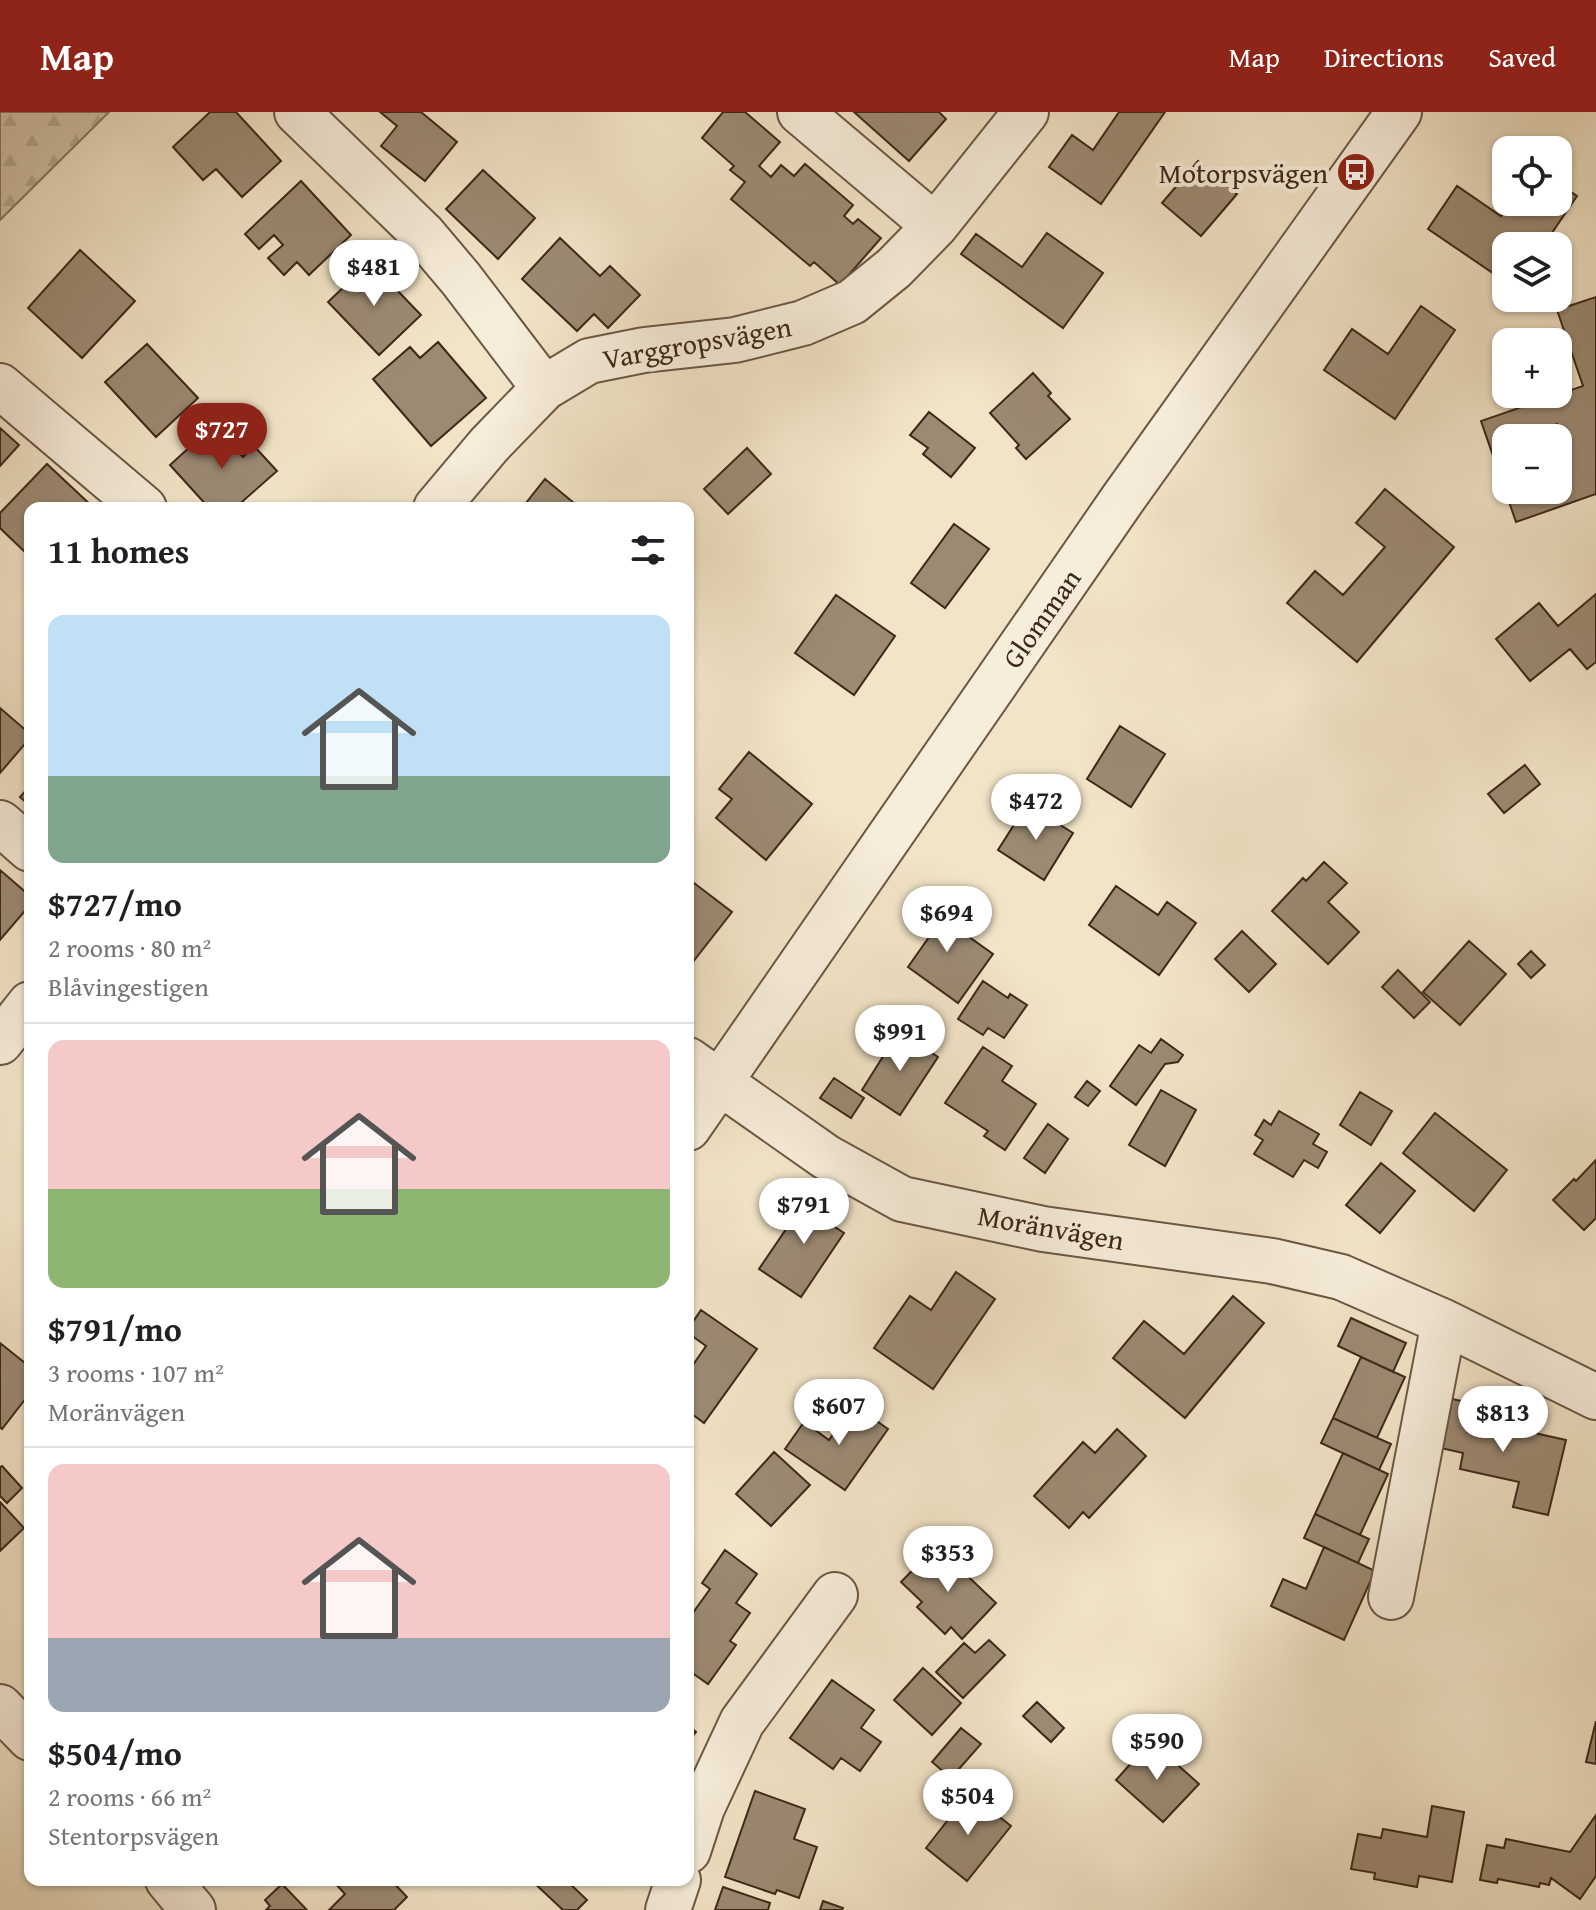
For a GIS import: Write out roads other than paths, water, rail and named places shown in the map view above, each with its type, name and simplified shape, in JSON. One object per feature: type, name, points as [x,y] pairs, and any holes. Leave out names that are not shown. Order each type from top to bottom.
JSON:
[{"type":"street","points":[[297,112],[423,234],[544,388]]},
{"type":"street","points":[[800,112],[935,226]]},
{"type":"street","name":"Varggropsvägen","points":[[441,502],[489,445],[544,388],[589,361],[644,350],[735,340],[803,323],[852,302],[894,268],[935,226],[1026,112]]},
{"type":"street","name":"Glomman","points":[[694,1107],[704,1071],[1122,500],[1399,112]]},
{"type":"street","points":[[0,386],[137,502]]},
{"type":"street","points":[[0,823],[24,844]]},
{"type":"street","points":[[0,1042],[24,1012]]},
{"type":"street","name":"Moränvägen","points":[[704,1071],[826,1157],[902,1199],[1043,1229],[1272,1261],[1341,1277],[1444,1322],[1596,1397]]},
{"type":"street","points":[[1391,1597],[1444,1322]]},
{"type":"street","points":[[694,1833],[702,1808],[742,1722],[835,1595]]},
{"type":"street","points":[[146,1910],[164,1886]]},
{"type":"street","points":[[173,1886],[193,1910]]},
{"type":"street","points":[[668,1910],[676,1886]]},
{"type":"place","name":"Motorpsvägen","points":[[1356,172]]}]
